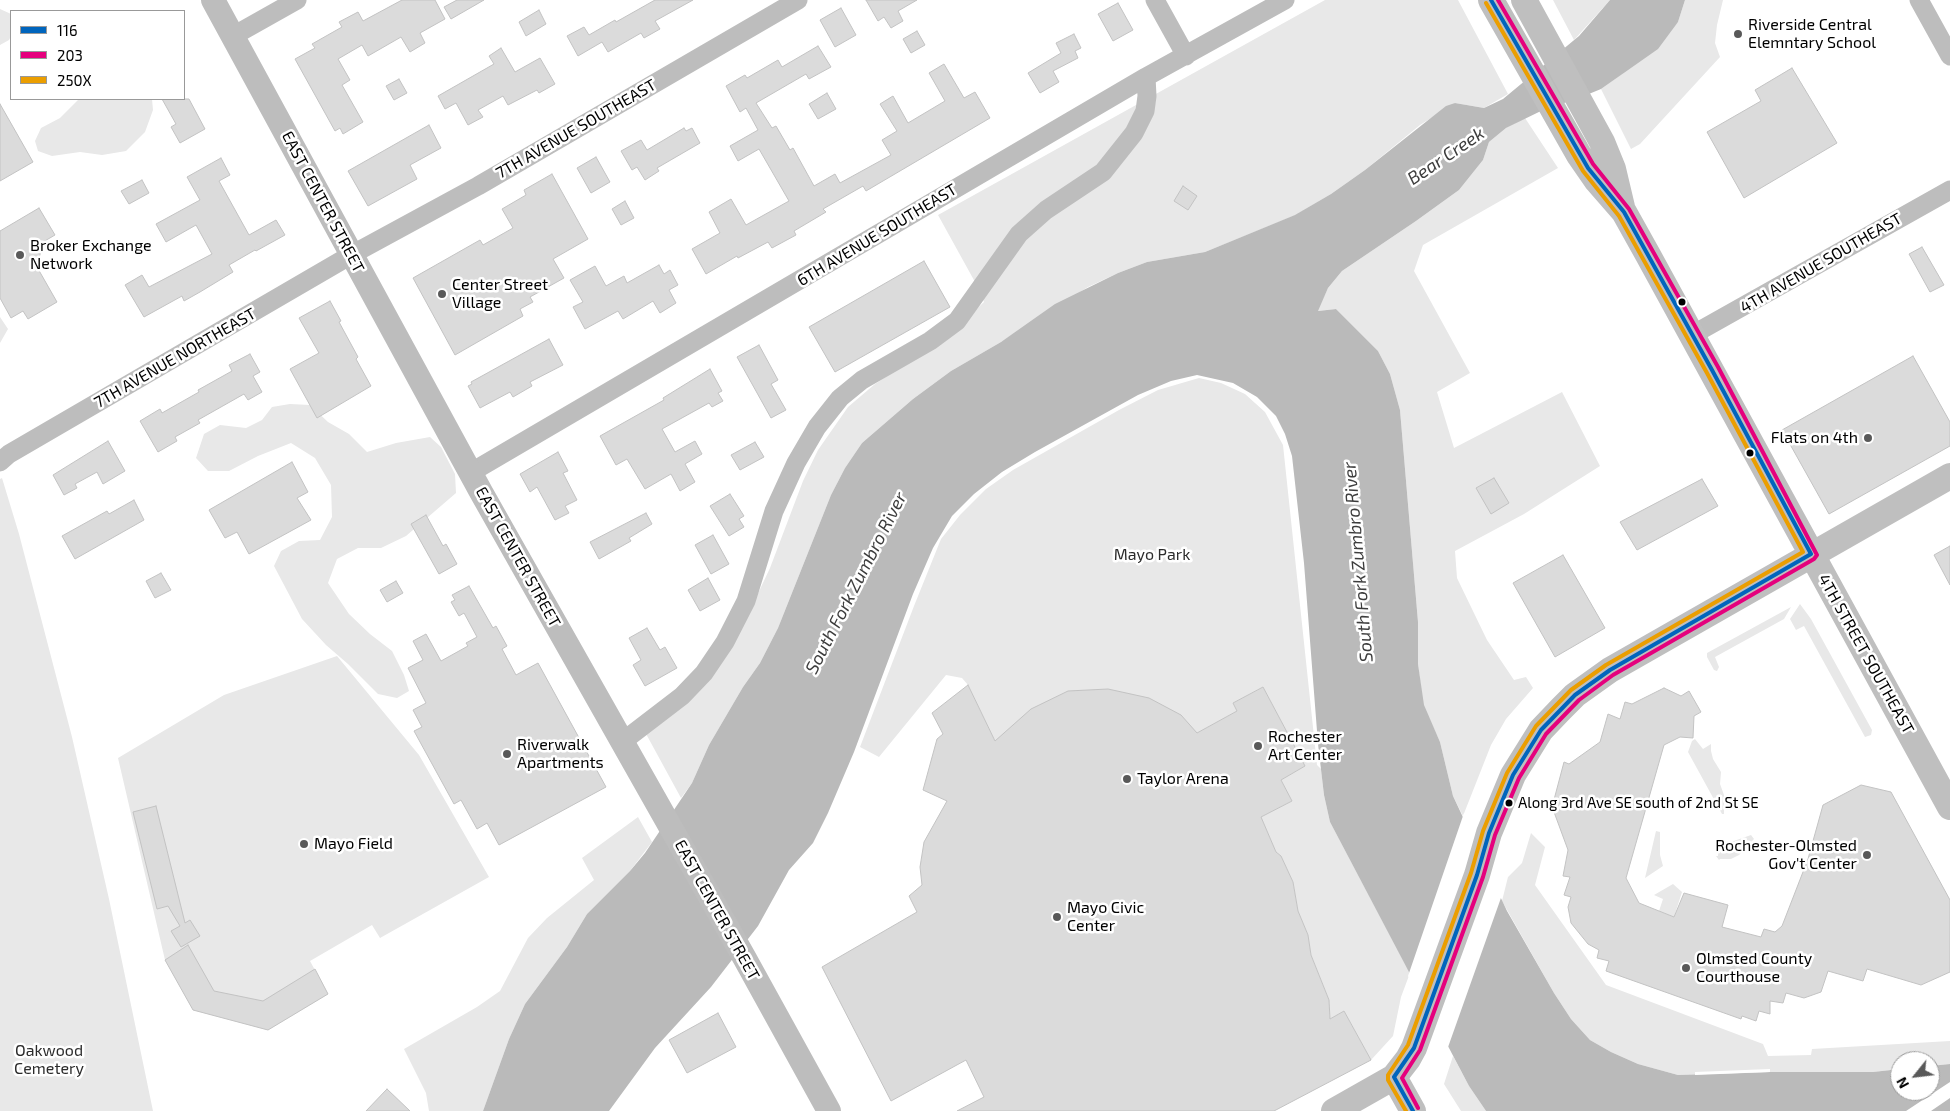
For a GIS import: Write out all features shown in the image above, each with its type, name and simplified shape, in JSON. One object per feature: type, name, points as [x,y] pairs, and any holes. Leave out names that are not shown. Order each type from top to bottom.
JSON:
[{"type":"main road","name":"4TH STREET SOUTHEAST","points":[[1491,0],[1579,155],[1597,181],[1624,212],[1950,807]]},
{"type":"main road","name":"4TH STREET SOUTHEAST","points":[[1529,8],[1602,142],[1613,169],[1624,212]]},
{"type":"main road","points":[[1334,1111],[1394,1077],[1414,1048],[1477,875],[1489,833],[1513,775],[1527,750],[1542,730],[1575,694],[1610,670],[1950,476]]},
{"type":"main road","points":[[1394,1077],[1413,1111]]},
{"type":"street","name":"EAST CENTER STREET","points":[[213,0],[470,473],[744,957],[828,1111]]},
{"type":"street","points":[[233,36],[297,0]]},
{"type":"street","name":"7TH AVENUE SOUTHEAST","points":[[351,255],[478,186],[798,0]]},
{"type":"street","points":[[1154,0],[1186,56]]},
{"type":"street","name":"6TH AVENUE SOUTHEAST","points":[[470,473],[1146,77],[1285,0]]},
{"type":"street","points":[[1918,0],[1950,56]]},
{"type":"street","points":[[622,742],[682,696],[704,673],[725,642],[746,601],[774,511],[796,463],[817,427],[840,398],[862,380],[930,340],[957,321],[1018,234],[1046,210],[1103,172],[1134,133],[1144,111],[1147,96],[1146,77]]},
{"type":"street","name":"4TH AVENUE SOUTHEAST","points":[[1692,335],[1950,190]]},
{"type":"street","name":"7TH AVENUE NORTHEAST","points":[[0,462],[9,454],[351,255]]},
{"type":"green space","points":[[1325,0],[1458,0],[1508,94],[1484,108],[1455,103],[1420,125],[1365,170],[1331,194],[1296,215],[1205,252],[1147,262],[1088,287],[951,371],[913,399],[862,443],[845,468],[831,495],[778,628],[760,663],[743,687],[709,745],[692,783],[681,798],[645,732],[753,604],[770,568],[803,481],[818,450],[848,407],[875,384],[948,336],[984,302],[938,215]]},
{"type":"green space","points":[[1553,0],[1610,0],[1574,40]]},
{"type":"green space","points":[[1685,0],[1723,0],[1715,43],[1720,57],[1640,144],[1631,149],[1601,89],[1622,74],[1678,22]]},
{"type":"green space","points":[[0,9],[10,14],[10,38],[0,45]]},
{"type":"green space","points":[[78,100],[152,100],[153,110],[145,132],[126,151],[102,155],[80,152],[52,156],[38,151],[35,141],[41,128],[60,118]]},
{"type":"green space","points":[[1525,118],[1558,168],[1423,245],[1414,271],[1470,373],[1437,392],[1454,448],[1562,392],[1600,466],[1524,514],[1455,551],[1457,578],[1487,640],[1514,680],[1526,677],[1533,688],[1506,719],[1491,745],[1463,816],[1453,796],[1440,742],[1423,705],[1418,664],[1418,622],[1400,410],[1390,374],[1378,351],[1336,309],[1317,311],[1328,288],[1342,271],[1459,190],[1483,160],[1489,142],[1506,128]]},
{"type":"green space","points":[[0,317],[8,329],[0,343]]},
{"type":"green space","name":"Mayo Park","points":[[1199,378],[1221,383],[1245,394],[1265,412],[1283,445],[1317,765],[1321,769],[1330,822],[1410,973],[1401,997],[1393,1036],[1371,1060],[1344,1011],[1330,1019],[1329,1000],[1311,955],[1308,935],[1298,911],[1293,882],[1281,856],[1276,852],[1263,822],[1259,818],[1292,801],[1281,780],[1305,766],[1263,687],[1233,703],[1237,711],[1197,733],[995,741],[968,685],[962,678],[946,675],[879,757],[860,747],[941,539],[960,515],[986,489],[1013,470],[1158,390]]},
{"type":"green space","points":[[290,404],[310,405],[328,422],[349,434],[367,452],[396,443],[430,437],[441,447],[455,474],[456,493],[406,536],[381,548],[358,548],[337,559],[328,583],[349,614],[392,651],[404,675],[409,691],[397,698],[378,694],[326,645],[302,619],[274,566],[281,551],[299,541],[320,540],[332,517],[331,485],[315,458],[291,443],[258,456],[229,471],[208,471],[196,458],[204,434],[220,425],[246,428],[262,420],[272,407]]},
{"type":"green space","name":"Oakwood Cemetery","points":[[2,478],[19,534],[72,737],[109,899],[153,1111],[0,1111],[0,479]]},
{"type":"green space","points":[[1800,604],[1811,619],[1872,730],[1871,735],[1865,737],[1804,626],[1796,630],[1790,619]]},
{"type":"green space","points":[[1791,607],[1784,619],[1715,657],[1719,667],[1717,671],[1714,670],[1707,657],[1707,653]]},
{"type":"green space","name":"Mayo Field","points":[[337,656],[419,755],[489,877],[380,938],[372,925],[310,961],[328,994],[268,1030],[193,1010],[165,960],[118,758],[224,695]]},
{"type":"green space","points":[[1695,739],[1703,749],[1711,744],[1713,759],[1721,772],[1720,784],[1724,795],[1724,814],[1722,814],[1688,752],[1692,741]]},
{"type":"green space","points":[[638,817],[652,842],[630,871],[587,914],[567,947],[525,1004],[509,1039],[483,1111],[429,1111],[426,1093],[404,1049],[477,1007],[500,991],[528,938],[547,918],[594,880],[582,858]]},
{"type":"green space","points":[[1656,831],[1660,832],[1660,855],[1663,866],[1645,878]]},
{"type":"green space","points":[[1531,833],[1545,847],[1535,885],[1606,985],[1763,1044],[1768,1056],[1811,1055],[1812,1049],[1950,1041],[1950,1064],[1940,1065],[1940,1051],[1890,1051],[1890,1070],[1678,1075],[1638,1064],[1611,1052],[1590,1040],[1571,1019],[1554,993],[1502,901],[1508,877],[1522,863]]},
{"type":"green space","points":[[1751,835],[1754,839],[1739,855],[1731,859],[1719,860],[1716,856],[1723,850],[1719,843],[1731,842]]},
{"type":"green space","points":[[1673,884],[1682,892],[1674,917],[1659,911],[1663,899],[1654,895]]},
{"type":"green space","points":[[1453,1056],[1469,1086],[1486,1111],[1461,1111],[1444,1084]]},
{"type":"water","points":[[1610,0],[1685,0],[1678,22],[1658,49],[1601,89],[1543,110],[1506,128],[1489,142],[1483,160],[1459,190],[1342,271],[1328,288],[1318,311],[1336,309],[1378,351],[1390,374],[1400,410],[1418,622],[1418,664],[1424,705],[1440,742],[1453,796],[1507,911],[1554,993],[1571,1019],[1590,1040],[1638,1064],[1678,1075],[1890,1070],[1890,1101],[1940,1101],[1940,1065],[1950,1064],[1950,1111],[1486,1111],[1469,1086],[1330,822],[1324,795],[1318,744],[1304,563],[1292,456],[1285,434],[1276,416],[1257,397],[1233,383],[1197,375],[1171,381],[1138,395],[1035,452],[1002,472],[974,494],[952,516],[933,548],[913,594],[854,752],[813,843],[789,870],[758,926],[711,987],[655,1048],[609,1111],[483,1111],[509,1039],[525,1004],[567,947],[587,914],[630,871],[645,853],[692,783],[709,745],[743,687],[760,663],[778,628],[831,495],[845,468],[862,443],[913,399],[951,371],[1001,342],[1055,304],[1118,273],[1147,262],[1205,252],[1295,215],[1331,194],[1365,170],[1446,106],[1455,103],[1484,108],[1503,99],[1579,36]]},
{"type":"pier","points":[[1464,813],[1502,895],[1447,1050],[1408,976]]},
{"type":"pier","points":[[1770,1069],[1770,1072],[1695,1075],[1695,1072]]},
{"type":"pier","points":[[1950,1082],[1950,1098],[1931,1111],[1906,1111],[1921,1101],[1940,1101],[1940,1089]]},
{"type":"building","points":[[402,0],[435,0],[445,19],[420,33],[425,43],[410,52],[401,37],[368,56],[362,45],[338,59],[350,80],[342,85],[363,122],[343,134],[340,128],[335,131],[295,59],[315,48],[312,44],[342,27],[339,22],[358,12],[363,21]]},
{"type":"building","points":[[457,0],[484,0],[451,19],[444,7]]},
{"type":"building","points":[[655,0],[693,0],[655,21],[660,29],[644,38],[641,33],[608,52],[602,42],[578,56],[567,36],[584,27],[589,35]]},
{"type":"building","points":[[866,0],[917,0],[898,11],[903,21],[891,28],[884,17],[878,21]]},
{"type":"building","points":[[1118,3],[1133,30],[1113,41],[1098,14]]},
{"type":"building","points":[[841,8],[856,35],[835,47],[820,20]]},
{"type":"building","points":[[539,10],[546,24],[526,36],[519,22]]},
{"type":"building","points":[[917,31],[925,45],[911,53],[903,39]]},
{"type":"building","points":[[1074,34],[1081,48],[1075,51],[1078,58],[1053,71],[1059,82],[1040,93],[1028,73],[1061,53],[1056,43]]},
{"type":"building","points":[[818,46],[831,67],[809,79],[806,74],[756,103],[772,128],[776,126],[790,150],[793,148],[814,186],[835,174],[840,183],[891,155],[882,140],[897,131],[880,104],[893,96],[908,123],[945,101],[929,73],[944,64],[964,98],[975,92],[990,118],[866,191],[863,186],[823,209],[826,212],[794,231],[796,235],[772,248],[768,242],[738,258],[737,256],[706,274],[692,249],[720,233],[709,212],[731,199],[746,225],[789,201],[759,149],[738,161],[730,146],[758,130],[746,108],[740,112],[726,86],[745,75],[747,78],[778,60],[782,67]]},
{"type":"building","points":[[501,48],[515,72],[540,58],[555,84],[539,93],[537,90],[508,105],[503,96],[478,110],[483,117],[468,125],[456,103],[445,109],[438,96],[494,64],[489,56]]},
{"type":"building","points":[[1792,68],[1837,143],[1744,198],[1707,132],[1761,101],[1755,90]]},
{"type":"building","points":[[399,79],[407,93],[394,100],[386,86]]},
{"type":"building","points":[[827,93],[836,109],[818,119],[809,104]]},
{"type":"building","points":[[189,99],[205,129],[180,143],[171,127],[176,124],[163,100]]},
{"type":"building","points":[[0,104],[33,162],[0,181]]},
{"type":"building","points":[[429,125],[441,148],[410,165],[417,179],[368,206],[348,171]]},
{"type":"building","points":[[684,128],[686,131],[692,128],[700,143],[657,168],[659,171],[645,180],[637,167],[632,170],[621,151],[641,140],[647,150]]},
{"type":"building","points":[[596,157],[610,182],[591,193],[577,168]]},
{"type":"building","points":[[221,158],[230,175],[219,181],[249,235],[276,220],[285,235],[229,265],[233,272],[200,292],[184,301],[182,296],[144,317],[125,285],[142,275],[149,287],[212,254],[196,225],[166,242],[156,224],[200,200],[187,177]]},
{"type":"building","points":[[552,174],[588,239],[553,259],[564,278],[530,297],[533,302],[520,309],[523,316],[455,355],[413,278],[480,240],[483,245],[513,228],[502,209],[526,195],[524,190]]},
{"type":"building","points":[[142,180],[149,193],[129,204],[121,191]]},
{"type":"building","points":[[1183,186],[1197,196],[1188,210],[1174,201]]},
{"type":"building","points":[[625,201],[634,218],[621,225],[612,209]]},
{"type":"building","name":"Broker Exchange Network","points":[[39,208],[55,235],[43,242],[37,267],[57,302],[28,319],[23,311],[11,318],[0,298],[0,231]]},
{"type":"building","points":[[1922,247],[1944,285],[1930,292],[1909,254]]},
{"type":"building","points":[[924,261],[950,307],[835,372],[809,327]]},
{"type":"building","points":[[659,265],[664,274],[670,270],[678,285],[669,290],[676,303],[660,313],[653,301],[623,319],[618,311],[585,329],[573,307],[583,302],[570,280],[595,266],[606,286],[624,276],[627,283]]},
{"type":"building","points":[[330,301],[358,357],[356,359],[371,386],[317,418],[290,369],[319,353],[299,318]]},
{"type":"building","points":[[549,339],[563,365],[530,382],[532,386],[513,397],[510,392],[480,408],[468,386],[472,384],[471,382]]},
{"type":"building","points":[[759,345],[778,380],[771,384],[786,410],[771,418],[737,357]]},
{"type":"building","points":[[250,354],[260,372],[253,376],[262,392],[248,400],[244,394],[198,420],[200,423],[175,437],[177,441],[158,452],[140,421],[160,409],[162,413],[199,392],[198,390],[232,371],[229,365]]},
{"type":"building","name":"Flats on 4th","points":[[1913,356],[1950,422],[1950,446],[1829,514],[1782,430]]},
{"type":"building","points":[[710,369],[722,391],[718,393],[723,401],[712,407],[709,403],[662,429],[675,452],[695,441],[702,454],[685,464],[695,482],[680,491],[671,474],[645,489],[627,459],[616,465],[600,436],[664,400],[663,398]]},
{"type":"building","points":[[108,441],[125,471],[103,484],[97,472],[75,484],[77,488],[64,495],[53,475]]},
{"type":"building","points":[[755,442],[764,457],[740,470],[731,455]]},
{"type":"building","points":[[558,452],[568,471],[563,473],[577,500],[565,506],[569,513],[555,520],[537,487],[530,492],[520,474]]},
{"type":"building","points":[[292,462],[308,492],[297,498],[311,520],[249,554],[237,532],[225,538],[209,510]]},
{"type":"building","points":[[1494,478],[1509,503],[1491,514],[1476,488]]},
{"type":"building","points":[[1702,479],[1718,506],[1637,550],[1620,522]]},
{"type":"building","points":[[730,494],[744,516],[739,519],[744,527],[729,536],[710,506]]},
{"type":"building","points":[[134,500],[144,520],[75,559],[62,536],[107,511],[109,514]]},
{"type":"building","points":[[646,513],[652,524],[629,538],[631,541],[599,559],[590,542]]},
{"type":"building","points":[[426,515],[443,546],[446,544],[457,564],[439,574],[411,524]]},
{"type":"building","points":[[713,535],[729,564],[711,574],[695,545]]},
{"type":"building","points":[[1950,546],[1950,585],[1934,555]]},
{"type":"building","points":[[1563,555],[1605,628],[1555,657],[1513,583]]},
{"type":"building","points":[[161,573],[171,590],[155,598],[146,581]]},
{"type":"building","points":[[708,578],[720,600],[700,611],[688,590]]},
{"type":"building","points":[[396,581],[403,593],[387,602],[380,590]]},
{"type":"building","name":"Riverwalk Apartments","points":[[469,586],[493,628],[496,626],[507,646],[502,649],[516,675],[538,663],[606,787],[499,845],[487,823],[477,829],[461,800],[454,804],[414,731],[422,727],[413,710],[426,703],[408,668],[423,660],[413,641],[426,634],[441,661],[468,646],[466,643],[477,637],[464,613],[459,616],[451,602],[455,600],[452,595]]},
{"type":"building","points":[[647,628],[660,650],[665,647],[677,668],[645,686],[633,665],[641,660],[629,638]]},
{"type":"building","name":"Mayo Civic Center","points":[[968,685],[995,741],[1031,709],[1068,691],[1108,689],[1149,698],[1181,715],[1197,733],[1237,711],[1233,703],[1263,687],[1305,766],[1281,780],[1292,801],[1261,817],[1276,852],[1281,856],[1293,882],[1298,911],[1308,935],[1311,955],[1329,1000],[1330,1019],[1344,1011],[1371,1060],[1274,1111],[957,1111],[984,1097],[966,1060],[891,1101],[822,967],[917,912],[909,896],[922,885],[920,867],[924,842],[947,801],[923,790],[937,739],[943,734],[932,713]]},
{"type":"building","name":"Rochester-Olmsted Gov't Center","points":[[1664,688],[1681,696],[1689,691],[1701,712],[1694,716],[1693,738],[1680,737],[1664,745],[1626,878],[1639,903],[1674,917],[1684,893],[1728,905],[1722,927],[1761,937],[1764,929],[1775,932],[1782,926],[1808,859],[1823,805],[1861,785],[1891,792],[1950,900],[1950,972],[1921,985],[1867,969],[1863,981],[1828,971],[1821,992],[1804,998],[1786,993],[1783,1003],[1770,1001],[1770,1014],[1759,1011],[1756,1021],[1742,1016],[1741,1019],[1606,971],[1609,961],[1597,958],[1599,950],[1588,944],[1571,923],[1568,907],[1571,897],[1564,895],[1570,877],[1563,876],[1568,850],[1554,812],[1551,811],[1564,762],[1569,764],[1600,742],[1608,714],[1620,719],[1625,702],[1632,704]]},
{"type":"building","points":[[156,806],[185,923],[190,920],[200,936],[181,947],[171,931],[180,926],[168,906],[157,909],[133,812]]},
{"type":"building","points":[[188,945],[214,991],[263,1001],[315,969],[328,994],[268,1030],[193,1010],[165,960]]},
{"type":"building","points":[[718,1013],[736,1047],[687,1073],[669,1040]]},
{"type":"building","points":[[387,1089],[410,1111],[366,1111]]},
{"type":"transit line","name":"116","points":[[1413,1111],[1394,1077],[1414,1048],[1477,875],[1489,833],[1513,775],[1541,730],[1575,695],[1610,670],[1811,554],[1624,212],[1588,168],[1491,0]]},
{"type":"transit line","name":"203","points":[[1418,1108],[1402,1078],[1420,1050],[1483,877],[1495,835],[1519,778],[1546,734],[1579,700],[1613,675],[1814,559],[1817,555],[1718,367],[1629,209],[1593,164],[1498,0]]},
{"type":"transit line","name":"250X","points":[[1406,1111],[1388,1080],[1388,1075],[1408,1045],[1471,873],[1483,831],[1507,773],[1536,726],[1571,690],[1606,665],[1803,552],[1707,373],[1619,216],[1583,171],[1486,3]]},
{"type":"place","name":"Riverside Central Elemntary School","points":[[1738,34]]},
{"type":"place","name":"Broker Exchange Network","points":[[20,255]]},
{"type":"place","name":"Center Street Village","points":[[442,294]]},
{"type":"place","name":"Flats on 4th","points":[[1868,438]]},
{"type":"place","name":"Rochester Art Center","points":[[1258,746]]},
{"type":"place","name":"Riverwalk Apartments","points":[[507,754]]},
{"type":"place","name":"Taylor Arena","points":[[1127,779]]},
{"type":"place","name":"Along 3rd Ave SE south of 2nd St SE","points":[[1509,803]]},
{"type":"place","name":"Mayo Field","points":[[304,844]]},
{"type":"place","name":"Rochester-Olmsted Gov't Center","points":[[1867,855]]},
{"type":"place","name":"Mayo Civic Center","points":[[1057,917]]},
{"type":"place","name":"Olmsted County Courthouse","points":[[1686,968]]},
{"type":"water label","name":"Bear Creek","points":[[1446,156]]},
{"type":"water label","name":"South Fork Zumbro River","points":[[1358,562]]},
{"type":"water label","name":"South Fork Zumbro River","points":[[856,583]]}]
